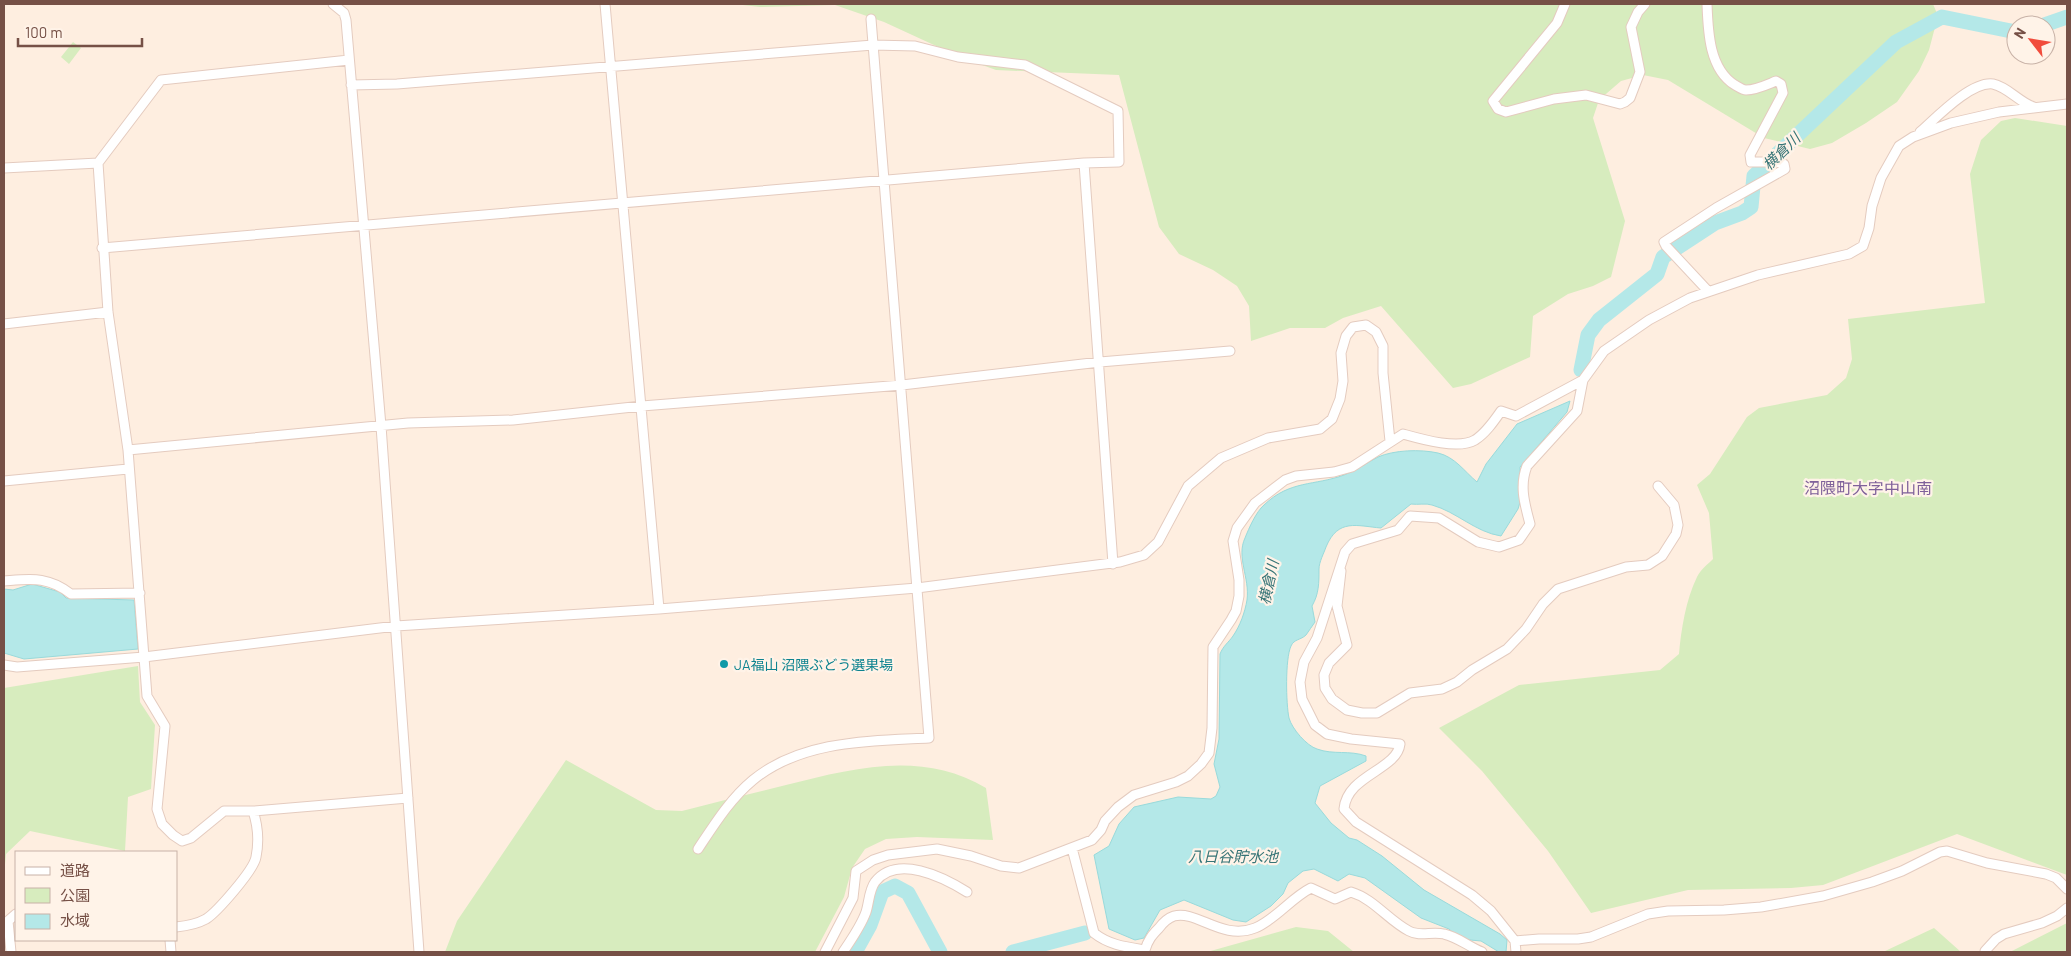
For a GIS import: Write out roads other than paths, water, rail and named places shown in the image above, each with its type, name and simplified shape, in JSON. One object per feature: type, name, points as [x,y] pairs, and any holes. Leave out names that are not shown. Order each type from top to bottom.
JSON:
[{"type":"street","points":[[333,4],[344,14],[346,20],[381,426],[419,952]]},
{"type":"street","points":[[605,4],[659,609]]},
{"type":"street","points":[[1565,4],[1557,23],[1493,100],[1498,110],[1506,112],[1554,99],[1586,95],[1620,104],[1625,102],[1630,98],[1637,84],[1640,72],[1631,27],[1638,12],[1645,4]]},
{"type":"street","points":[[1707,4],[1709,35],[1713,54],[1720,71],[1729,81],[1742,90],[1763,87],[1776,81],[1781,84],[1783,93],[1749,160],[1751,162],[1776,162],[1784,164],[1785,169],[1716,208],[1664,242],[1708,291]]},
{"type":"street","points":[[698,850],[734,799],[752,781],[768,769],[792,757],[818,749],[868,741],[929,738],[871,19]]},
{"type":"street","points":[[102,248],[1084,163],[1119,162],[1118,111],[1025,65],[958,57],[914,46],[873,45],[397,84],[351,85]]},
{"type":"street","points":[[349,60],[161,80],[98,163],[102,248],[108,312],[128,450],[147,696],[165,726],[157,809],[162,824],[173,836],[182,841],[191,838],[224,811],[253,811],[408,798]]},
{"type":"street","points":[[1516,952],[1515,941],[1491,911],[1472,895],[1356,822],[1344,809],[1345,799],[1352,788],[1397,753],[1400,744],[1351,739],[1327,734],[1315,725],[1302,699],[1300,682],[1304,662],[1318,638],[1345,552],[1352,544],[1398,530],[1410,516],[1439,518],[1478,542],[1499,547],[1519,540],[1530,524],[1524,500],[1523,477],[1527,466],[1577,410],[1583,380],[1604,351],[1657,315],[1690,298],[1758,275],[1849,254],[1862,246],[1869,228],[1872,206],[1881,178],[1899,146],[1916,136],[1968,91],[1978,86],[1994,84],[2027,105],[2037,108]]},
{"type":"street","points":[[1916,136],[1961,121],[1998,112],[2067,104]]},
{"type":"street","points":[[4,168],[98,163]]},
{"type":"street","points":[[1084,163],[1100,362],[1113,564]]},
{"type":"street","points":[[4,324],[108,312]]},
{"type":"street","points":[[4,665],[17,667],[144,657],[396,626],[659,609],[917,588],[1113,564],[1144,555],[1158,542],[1188,486],[1220,458],[1268,438],[1320,429],[1332,419],[1340,400],[1343,381],[1340,353],[1346,336],[1353,327],[1366,325],[1376,332],[1382,346],[1382,374],[1390,441]]},
{"type":"street","points":[[128,450],[381,426],[514,420],[642,406],[902,385],[1100,362],[1230,351]]},
{"type":"street","points":[[824,952],[853,898],[856,871],[873,860],[888,855],[937,849],[971,856],[1001,866],[1019,868],[1092,840],[1101,830],[1105,821],[1118,807],[1134,795],[1176,782],[1188,776],[1201,764],[1208,753],[1212,728],[1213,647],[1236,611],[1239,596],[1239,580],[1233,541],[1237,528],[1255,504],[1285,480],[1296,476],[1334,472],[1352,466],[1402,434],[1435,442],[1462,445],[1475,440],[1490,427],[1501,411],[1516,416],[1583,380]]},
{"type":"street","points":[[4,481],[128,469]]},
{"type":"street","points":[[1342,559],[1337,606],[1347,644],[1329,663],[1324,675],[1325,688],[1332,699],[1346,710],[1362,713],[1377,712],[1410,693],[1442,688],[1457,682],[1472,670],[1507,649],[1526,630],[1543,604],[1558,589],[1568,584],[1626,567],[1648,565],[1662,556],[1676,534],[1678,525],[1674,505],[1658,486]]},
{"type":"street","points":[[4,581],[43,579],[59,585],[70,594],[140,593]]},
{"type":"street","points":[[178,927],[188,926],[204,920],[216,912],[248,874],[256,858],[257,825],[253,811]]},
{"type":"street","points":[[1072,848],[1094,933],[1119,946],[1145,950],[1148,940],[1163,923],[1174,916],[1192,918],[1223,929],[1239,932],[1255,928],[1298,895],[1311,888],[1335,899],[1351,892],[1362,896],[1411,932],[1419,934],[1440,933],[1451,936],[1482,952]]},
{"type":"street","points":[[1515,941],[1539,939],[1578,940],[1591,937],[1648,914],[1668,910],[1724,910],[1761,907],[1823,896],[1872,882],[1902,871],[1940,852],[1947,851],[1987,863],[2046,874],[2056,878],[2067,889]]},
{"type":"street","points":[[843,952],[866,913],[874,883],[885,873],[894,869],[919,870],[967,892]]},
{"type":"street","points":[[1984,951],[2004,934],[2042,923],[2057,916],[2067,908]]},
{"type":"street","points":[[11,952],[8,921],[15,915]]},
{"type":"water","name":"八日谷貯水池","points":[[1570,401],[1567,412],[1520,467],[1521,499],[1518,509],[1501,536],[1474,526],[1441,508],[1425,504],[1411,504],[1381,528],[1356,525],[1342,528],[1336,532],[1326,547],[1320,563],[1318,588],[1312,606],[1315,622],[1306,635],[1292,644],[1289,652],[1288,711],[1289,718],[1297,732],[1305,741],[1317,749],[1366,756],[1366,761],[1320,786],[1315,803],[1331,823],[1349,838],[1357,840],[1382,856],[1424,890],[1500,934],[1507,940],[1506,952],[1499,952],[1481,941],[1460,939],[1449,929],[1421,918],[1365,878],[1349,874],[1338,881],[1314,869],[1303,871],[1288,883],[1283,894],[1271,906],[1246,922],[1233,920],[1184,900],[1160,910],[1144,938],[1135,940],[1109,929],[1094,855],[1109,846],[1119,824],[1134,807],[1178,797],[1211,799],[1216,796],[1220,787],[1214,764],[1219,739],[1220,654],[1236,632],[1245,609],[1247,584],[1242,560],[1243,545],[1251,525],[1261,508],[1283,491],[1293,487],[1344,475],[1378,457],[1407,451],[1423,451],[1444,455],[1454,461],[1477,482],[1486,464],[1517,424]]},
{"type":"water","points":[[32,584],[60,592],[66,598],[134,600],[138,649],[24,659],[4,653],[4,589],[13,590]]},
{"type":"waterway","name":"横倉川","points":[[1581,370],[1588,335],[1599,320],[1657,274],[1663,257],[1715,223],[1742,213],[1751,207],[1754,176],[1896,42],[1942,17],[2006,30]]},
{"type":"waterway","name":"横倉川","points":[[2056,21],[2067,17]]},
{"type":"waterway","name":"横倉川","points":[[855,952],[870,925],[882,892],[895,886],[908,893],[940,952]]},
{"type":"waterway","name":"横倉川","points":[[1013,952],[1085,933]]},
{"type":"place","name":"JA福山 沼隈ぶどう選果場","points":[[724,664]]},
{"type":"district","name":"沼隈町大字中山南","points":[[1868,487]]}]
